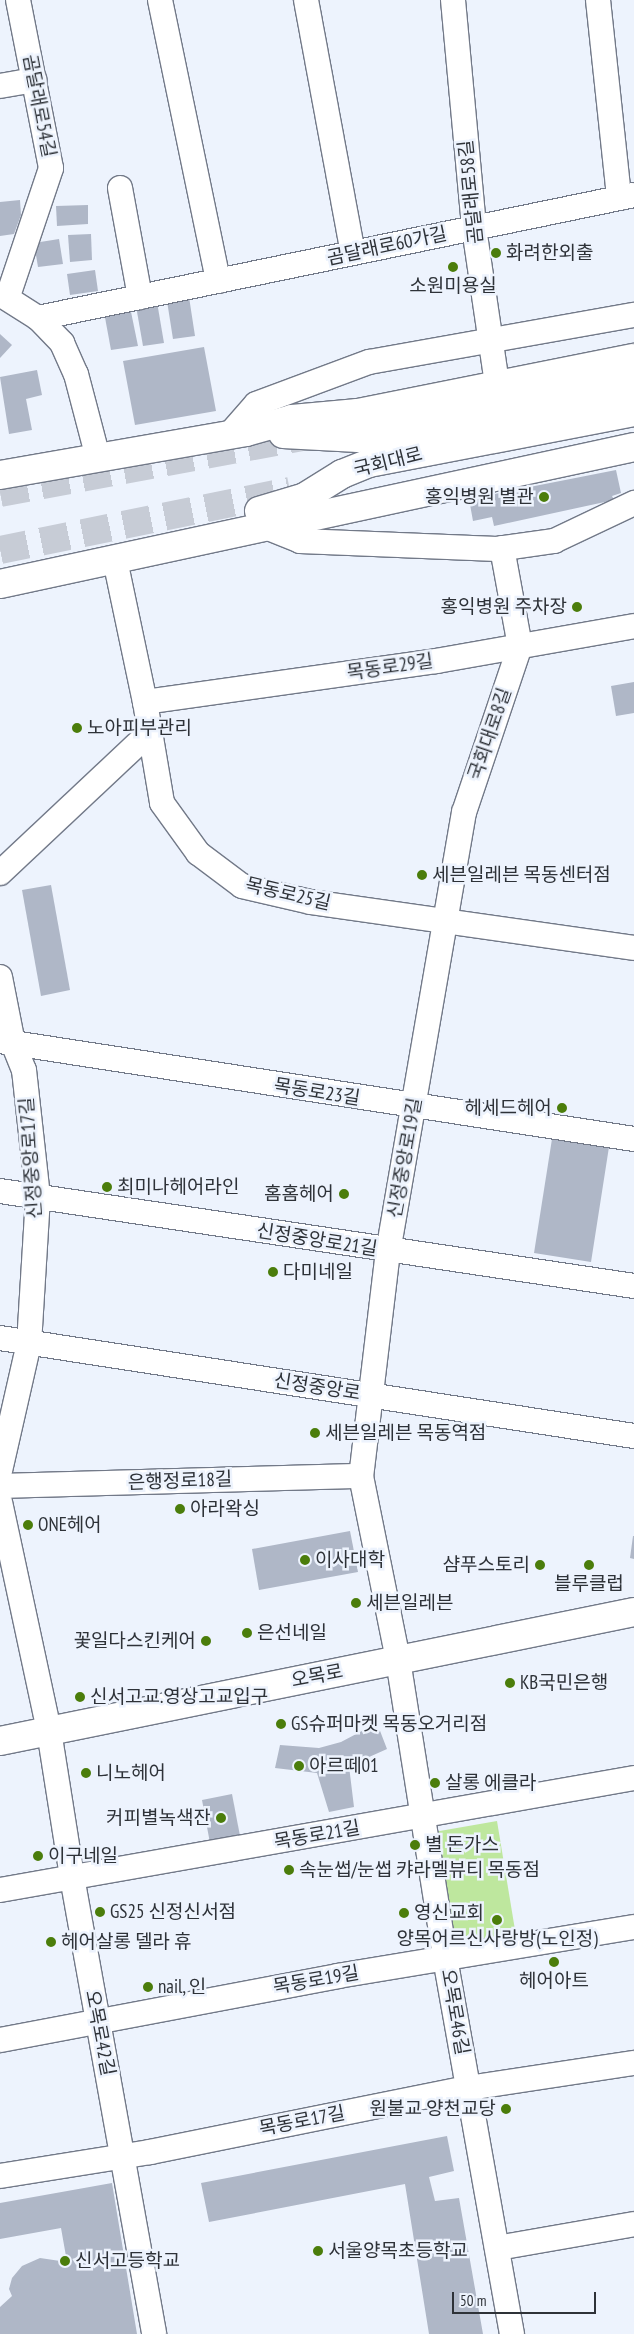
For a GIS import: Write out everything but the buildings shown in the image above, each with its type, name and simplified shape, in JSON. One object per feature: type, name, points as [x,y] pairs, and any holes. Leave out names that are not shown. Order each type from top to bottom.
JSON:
[{"type":"main road","points":[[0,475],[237,433],[292,419],[358,413],[634,358]]},
{"type":"main road","name":"국회대로","points":[[237,433],[358,438],[634,385]]},
{"type":"main road","name":"국회대로","points":[[120,559],[193,526],[279,507],[305,497],[342,474],[369,464],[634,412]]},
{"type":"main road","points":[[0,584],[634,447]]},
{"type":"main road","name":"오목로","points":[[0,1741],[634,1612]]},
{"type":"street","name":"곰달래로54길","points":[[4,295],[51,168],[18,0]]},
{"type":"street","points":[[160,0],[218,281]]},
{"type":"street","points":[[306,0],[353,253]]},
{"type":"street","name":"곰달래로58길","points":[[453,0],[474,228],[497,384]]},
{"type":"street","points":[[598,0],[626,197]]},
{"type":"street","points":[[0,86],[34,80]]},
{"type":"street","points":[[120,188],[140,297]]},
{"type":"street","name":"곰달래로60가길","points":[[38,318],[626,197]]},
{"type":"street","points":[[4,295],[38,318],[62,342],[76,374],[98,458]]},
{"type":"street","points":[[237,433],[256,404],[369,362],[634,315]]},
{"type":"street","points":[[266,526],[300,541],[502,548],[554,541],[634,503]]},
{"type":"street","name":"국회대로8길","points":[[446,921],[464,812],[520,646],[502,548]]},
{"type":"street","name":"목동로25길","points":[[120,559],[162,803],[198,853],[242,886],[311,902],[634,948]]},
{"type":"street","name":"목동로29길","points":[[145,702],[520,646],[634,626]]},
{"type":"street","points":[[0,873],[150,732]]},
{"type":"street","name":"신정중앙로19길","points":[[361,1476],[373,1396],[388,1251],[415,1108],[446,921]]},
{"type":"street","name":"신정중앙로17길","points":[[0,976],[6,1042],[24,1070],[38,1197],[29,1343],[0,1471]]},
{"type":"street","name":"목동로23길","points":[[6,1042],[415,1108],[634,1139]]},
{"type":"street","name":"신정중앙로21길","points":[[0,1191],[388,1251],[634,1286]]},
{"type":"street","name":"신정중앙로","points":[[0,1338],[634,1436]]},
{"type":"street","name":"은행정로18길","points":[[0,1486],[361,1476]]},
{"type":"street","name":"오목로46길","points":[[361,1476],[398,1660],[445,1958],[512,2334]]},
{"type":"street","name":"오목로42길","points":[[0,1502],[6,1561],[50,1731],[72,1877],[124,2156],[154,2334]]},
{"type":"street","name":"목동로21길","points":[[0,1890],[423,1817],[634,1778]]},
{"type":"street","name":"목동로19길","points":[[0,2040],[445,1958],[634,1926]]},
{"type":"street","name":"목동로17길","points":[[0,2176],[124,2156],[468,2088],[634,2063]]},
{"type":"street","points":[[497,2248],[634,2224]]},
{"type":"green space","points":[[497,1821],[516,1936],[454,1947],[434,1832]]},
{"type":"tunnel","points":[[0,493],[308,436]]},
{"type":"tunnel","points":[[0,550],[290,491]]},
{"type":"place","name":"화려한외출","points":[[496,253]]},
{"type":"place","name":"소원미용실","points":[[453,267]]},
{"type":"place","name":"홍익병원 별관","points":[[544,497]]},
{"type":"place","name":"홍익병원 주차장","points":[[577,607]]},
{"type":"place","name":"노아피부관리","points":[[77,728]]},
{"type":"place","name":"세븐일레븐 목동센터점","points":[[422,875]]},
{"type":"place","name":"헤세드헤어","points":[[562,1108]]},
{"type":"place","name":"최미나헤어라인","points":[[107,1187]]},
{"type":"place","name":"홈홈헤어","points":[[344,1194]]},
{"type":"place","name":"다미네일","points":[[273,1272]]},
{"type":"place","name":"세븐일레븐 목동역점","points":[[315,1433]]},
{"type":"place","name":"아라왁싱","points":[[180,1509]]},
{"type":"place","name":"ONE헤어","points":[[28,1525]]},
{"type":"place","name":"이사대학","points":[[305,1560]]},
{"type":"place","name":"샴푸스토리","points":[[540,1565]]},
{"type":"place","name":"블루클럽","points":[[589,1565]]},
{"type":"place","name":"세븐일레븐","points":[[356,1603]]},
{"type":"place","name":"은선네일","points":[[247,1633]]},
{"type":"place","name":"꽃일다스킨케어","points":[[206,1641]]},
{"type":"place","name":"KB국민은행","points":[[510,1683]]},
{"type":"place","name":"신서고교.영상고교입구","points":[[80,1697]]},
{"type":"place","name":"GS슈퍼마켓 목동오거리점","points":[[281,1724]]},
{"type":"place","name":"아르떼01","points":[[299,1766]]},
{"type":"place","name":"니노헤어","points":[[86,1773]]},
{"type":"place","name":"살롱 에클라","points":[[435,1783]]},
{"type":"place","name":"커피별녹색잔","points":[[221,1818]]},
{"type":"place","name":"별 돈가스","points":[[415,1845]]},
{"type":"place","name":"이구네일","points":[[38,1856]]},
{"type":"place","name":"속눈썹/눈썹 캬라멜뷰티 목동점","points":[[289,1870]]},
{"type":"place","name":"GS25 신정신서점","points":[[100,1912]]},
{"type":"place","name":"영신교회","points":[[404,1913]]},
{"type":"place","name":"양목어르신사랑방(노인정)","points":[[497,1920]]},
{"type":"place","name":"헤어살롱 델라 휴","points":[[51,1942]]},
{"type":"place","name":"헤어아트","points":[[554,1962]]},
{"type":"place","name":"nail, 인","points":[[148,1987]]},
{"type":"place","name":"원불교 양천교당","points":[[506,2109]]},
{"type":"place","name":"서울양목초등학교","points":[[318,2251]]},
{"type":"place","name":"신서고등학교","points":[[65,2261]]}]
